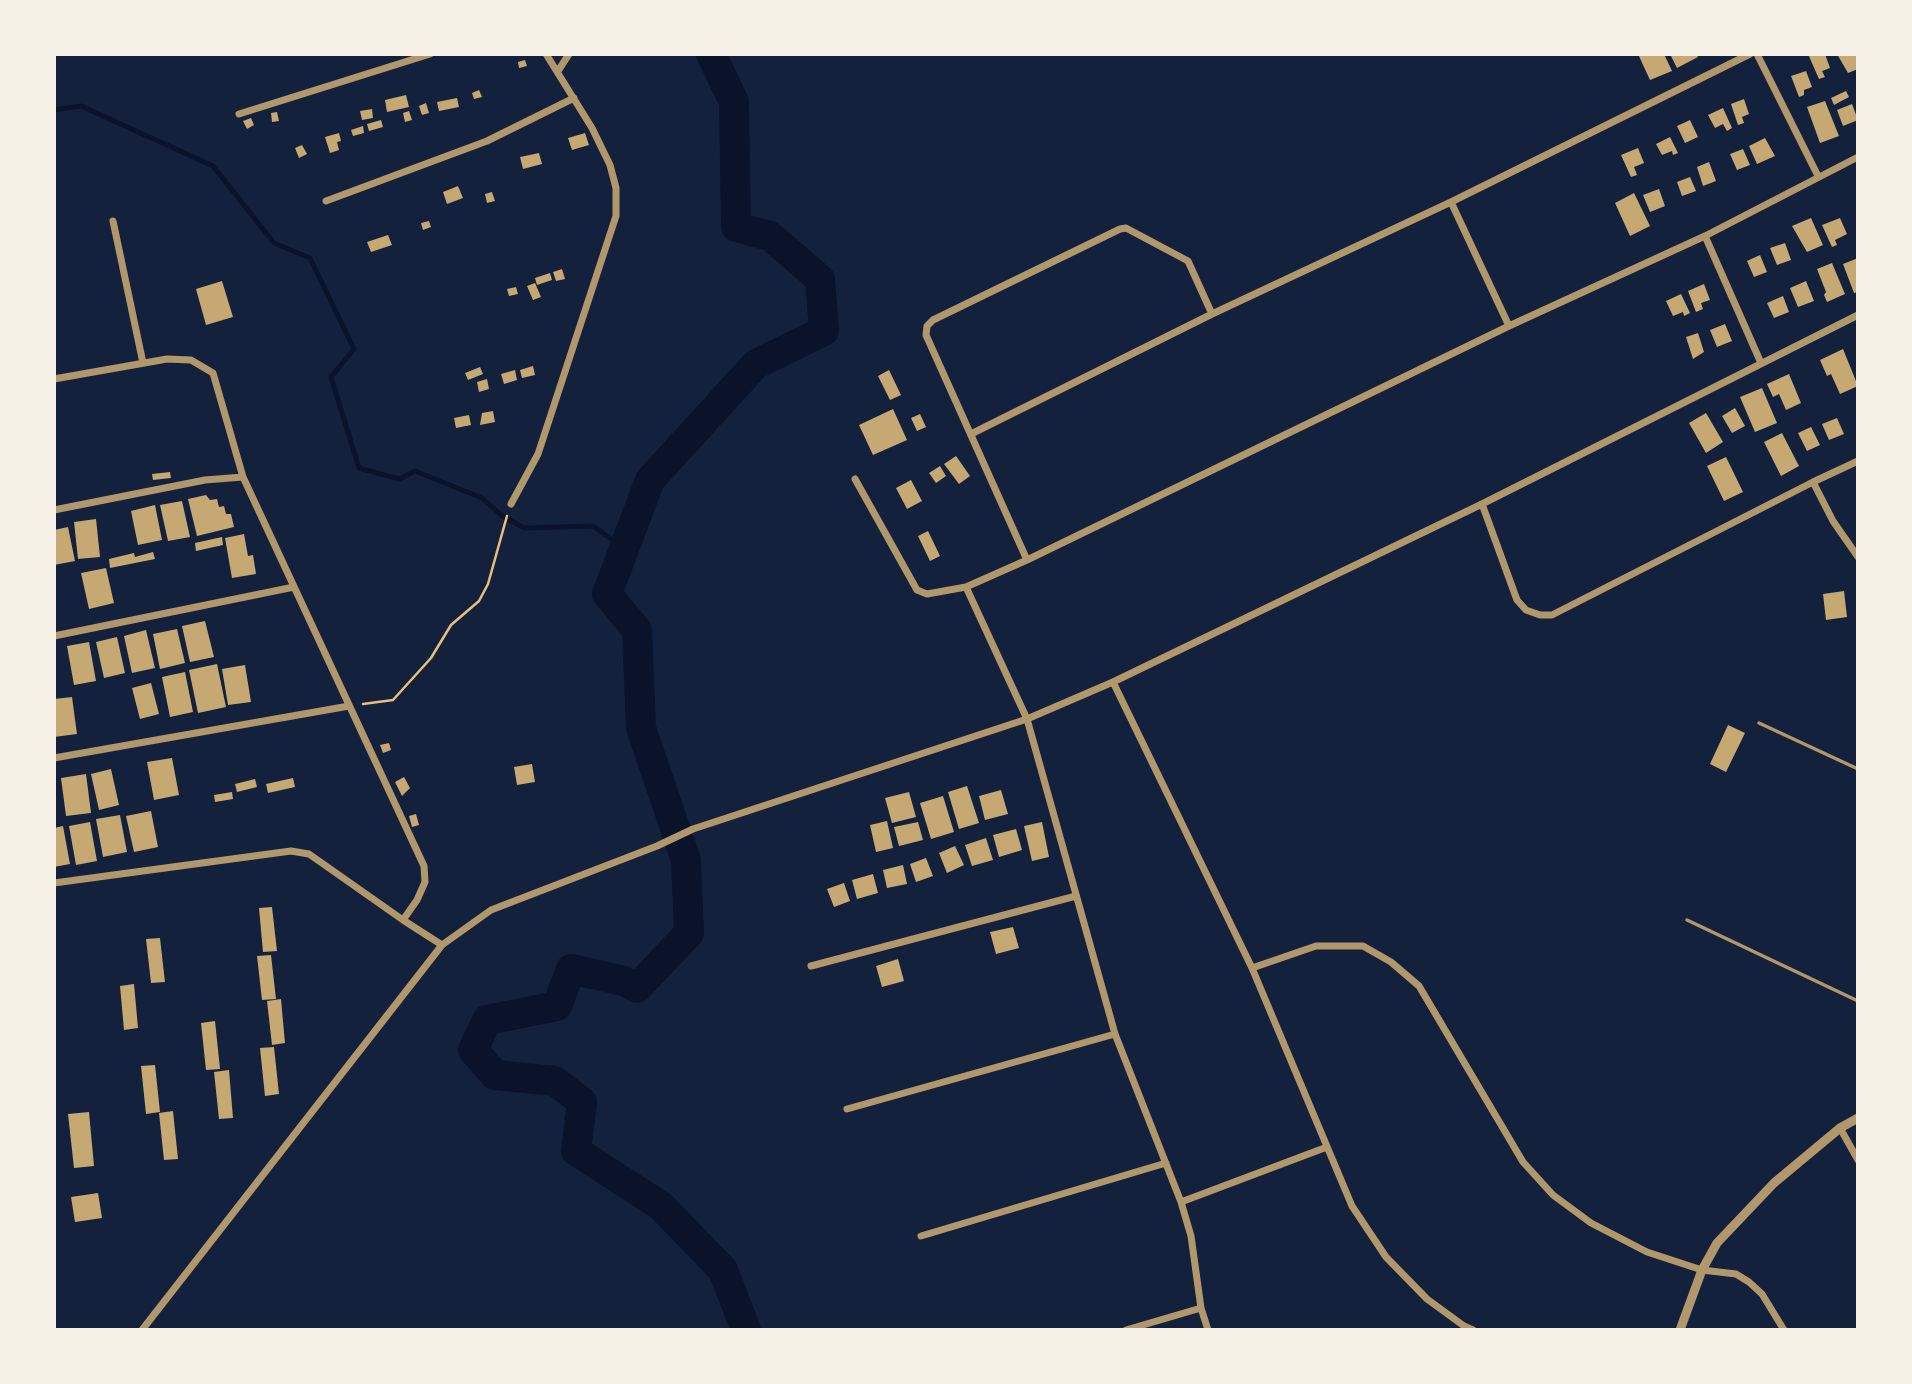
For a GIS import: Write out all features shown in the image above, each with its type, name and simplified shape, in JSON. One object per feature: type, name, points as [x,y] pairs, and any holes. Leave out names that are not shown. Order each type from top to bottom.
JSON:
[{"type":"street","points":[[239,114],[430,54]]},
{"type":"street","points":[[511,504],[538,454],[616,216],[616,188],[610,166],[593,128],[546,54]]},
{"type":"street","points":[[558,71],[569,54]]},
{"type":"street","points":[[971,434],[1212,314],[1451,202],[1750,54]]},
{"type":"street","points":[[1757,54],[1818,176]]},
{"type":"street","points":[[326,201],[486,141],[574,98]]},
{"type":"street","points":[[855,479],[918,590],[927,594],[966,587],[1509,326],[1705,236],[1858,157]]},
{"type":"street","points":[[1451,202],[1509,326]]},
{"type":"street","points":[[113,221],[142,363]]},
{"type":"street","points":[[1027,560],[926,335],[927,326],[933,320],[1126,228],[1188,261],[1212,314]]},
{"type":"street","points":[[1705,236],[1761,363]]},
{"type":"street","points":[[142,1330],[442,945],[491,910],[692,830],[1027,719],[1113,682],[1482,504],[1858,315]]},
{"type":"street","points":[[54,379],[167,359],[191,360],[213,373],[243,477],[424,866],[425,882],[403,920]]},
{"type":"street","points":[[1482,504],[1517,600],[1526,610],[1540,615],[1552,615],[1858,461]]},
{"type":"street","points":[[54,510],[205,480],[243,477]]},
{"type":"street","points":[[1813,482],[1833,521],[1858,557]]},
{"type":"street","points":[[54,636],[294,587]]},
{"type":"street","points":[[966,587],[1027,719],[1115,1034],[1181,1202],[1191,1236],[1201,1308],[1208,1330]]},
{"type":"street","points":[[1113,682],[1252,968],[1352,1206],[1386,1256],[1427,1299],[1473,1330]]},
{"type":"street","points":[[54,758],[349,706]]},
{"type":"street","points":[[54,883],[291,851],[309,854],[442,945]]},
{"type":"street","points":[[811,966],[1076,896]]},
{"type":"street","points":[[1252,968],[1316,946],[1363,946],[1391,961],[1419,986],[1523,1162],[1553,1195],[1591,1223],[1647,1252],[1702,1270],[1736,1274],[1762,1294],[1784,1330]]},
{"type":"street","points":[[847,1108],[1115,1034]]},
{"type":"street","points":[[1680,1330],[1702,1270],[1717,1243],[1774,1183],[1840,1128],[1858,1118]]},
{"type":"street","points":[[1840,1128],[1858,1160]]},
{"type":"street","points":[[1181,1202],[1327,1147]]},
{"type":"street","points":[[920,1236],[1166,1163]]},
{"type":"street","points":[[1126,1330],[1201,1308]]},
{"type":"lane","points":[[1759,723],[1858,769]]},
{"type":"lane","points":[[1687,920],[1858,1001]]},
{"type":"path","points":[[349,706],[393,700],[431,658],[451,625],[479,601],[488,584],[505,524]]},
{"type":"building","points":[[1638,54],[1664,54],[1672,71],[1650,80]]},
{"type":"building","points":[[1670,54],[1696,54],[1698,57],[1677,68]]},
{"type":"building","points":[[1808,54],[1825,54],[1830,68],[1822,71],[1825,77],[1819,79]]},
{"type":"building","points":[[1837,54],[1858,54],[1858,69],[1848,73]]},
{"type":"building","points":[[525,60],[527,66],[519,68],[518,62]]},
{"type":"building","points":[[1806,71],[1812,87],[1804,90],[1804,95],[1799,97],[1791,76]]},
{"type":"building","points":[[479,90],[482,97],[474,99],[472,93]]},
{"type":"building","points":[[1846,91],[1849,97],[1834,105],[1831,98]]},
{"type":"building","points":[[406,95],[409,107],[387,112],[385,100]]},
{"type":"building","points":[[457,98],[459,107],[439,111],[437,102]]},
{"type":"building","points":[[1744,99],[1749,114],[1742,117],[1744,123],[1738,125],[1731,104]]},
{"type":"building","points":[[1825,101],[1839,136],[1820,143],[1807,107]]},
{"type":"building","points":[[426,103],[429,113],[422,115],[419,106]]},
{"type":"building","points":[[1852,104],[1858,120],[1843,126],[1837,110]]},
{"type":"building","points":[[1723,108],[1732,128],[1727,131],[1723,124],[1715,128],[1708,115]]},
{"type":"building","points":[[372,109],[373,118],[362,120],[360,111]]},
{"type":"building","points":[[409,111],[412,120],[405,122],[403,113]]},
{"type":"building","points":[[277,112],[279,121],[272,122],[271,113]]},
{"type":"building","points":[[251,118],[254,125],[247,129],[243,121]]},
{"type":"building","points":[[381,120],[383,127],[369,131],[367,124]]},
{"type":"building","points":[[1690,120],[1698,137],[1685,143],[1677,126]]},
{"type":"building","points":[[363,126],[364,133],[353,136],[351,130]]},
{"type":"building","points":[[339,133],[339,150],[330,153],[325,137]]},
{"type":"building","points":[[585,133],[589,145],[572,150],[568,138]]},
{"type":"building","points":[[1670,137],[1678,153],[1673,155],[1672,151],[1662,155],[1656,144]]},
{"type":"building","points":[[1765,138],[1775,156],[1757,164],[1749,146]]},
{"type":"building","points":[[302,145],[307,154],[299,158],[295,148]]},
{"type":"building","points":[[1638,148],[1644,163],[1634,167],[1637,175],[1631,177],[1621,155]]},
{"type":"building","points":[[1743,149],[1750,165],[1737,170],[1730,154]]},
{"type":"building","points":[[539,153],[542,164],[523,169],[520,157]]},
{"type":"building","points":[[1709,162],[1716,181],[1703,186],[1697,167]]},
{"type":"building","points":[[1690,177],[1696,191],[1682,196],[1677,182]]},
{"type":"building","points":[[458,186],[463,198],[447,204],[443,192]]},
{"type":"building","points":[[1659,189],[1665,206],[1650,212],[1643,195]]},
{"type":"building","points":[[492,192],[495,201],[487,203],[485,194]]},
{"type":"building","points":[[1634,193],[1650,226],[1630,236],[1615,203]]},
{"type":"building","points":[[1811,218],[1823,245],[1807,252],[1792,226]]},
{"type":"building","points":[[1840,218],[1847,234],[1835,240],[1837,245],[1832,247],[1822,225]]},
{"type":"building","points":[[429,221],[431,227],[423,230],[421,223]]},
{"type":"building","points":[[388,235],[392,245],[371,252],[367,242]]},
{"type":"building","points":[[1785,243],[1791,260],[1777,265],[1770,248]]},
{"type":"building","points":[[1760,255],[1767,272],[1754,277],[1747,261]]},
{"type":"building","points":[[1858,258],[1858,292],[1854,293],[1843,264]]},
{"type":"building","points":[[1832,263],[1845,294],[1827,302],[1817,269]]},
{"type":"building","points":[[562,269],[565,279],[556,281],[553,272]]},
{"type":"building","points":[[550,273],[552,280],[537,285],[535,278]]},
{"type":"building","points":[[222,281],[233,317],[206,325],[196,289]]},
{"type":"building","points":[[1806,281],[1814,301],[1798,307],[1790,288]]},
{"type":"building","points":[[535,283],[541,297],[533,300],[527,286]]},
{"type":"building","points":[[1704,284],[1710,300],[1701,303],[1703,309],[1696,312],[1688,291]]},
{"type":"building","points":[[516,287],[518,294],[509,296],[507,289]]},
{"type":"building","points":[[1681,294],[1690,313],[1684,316],[1683,312],[1673,316],[1666,301]]},
{"type":"building","points":[[1783,296],[1789,312],[1774,318],[1767,303]]},
{"type":"building","points":[[1725,324],[1732,341],[1717,347],[1710,330]]},
{"type":"building","points":[[1698,333],[1704,352],[1693,359],[1686,337]]},
{"type":"building","points":[[1843,349],[1858,386],[1840,394],[1831,374],[1827,376],[1820,360]]},
{"type":"building","points":[[533,366],[535,375],[522,378],[520,370]]},
{"type":"building","points":[[480,367],[483,374],[468,380],[465,373]]},
{"type":"building","points":[[515,370],[517,380],[504,384],[501,374]]},
{"type":"building","points":[[889,370],[901,395],[890,400],[878,376]]},
{"type":"building","points":[[1789,374],[1801,403],[1786,410],[1779,394],[1773,397],[1767,384]]},
{"type":"building","points":[[487,379],[489,389],[479,392],[477,382]]},
{"type":"building","points":[[1762,388],[1777,423],[1755,432],[1740,397]]},
{"type":"building","points":[[1735,408],[1745,426],[1732,433],[1722,416]]},
{"type":"building","points":[[893,409],[907,440],[873,455],[859,425]]},
{"type":"building","points":[[493,411],[495,422],[480,425],[482,413]]},
{"type":"building","points":[[1706,413],[1723,442],[1706,453],[1689,423]]},
{"type":"building","points":[[920,414],[926,427],[917,431],[911,418]]},
{"type":"building","points":[[469,415],[471,425],[456,428],[454,418]]},
{"type":"building","points":[[1837,418],[1844,434],[1829,440],[1822,424]]},
{"type":"building","points":[[1811,427],[1820,445],[1807,451],[1798,433]]},
{"type":"building","points":[[1782,433],[1799,466],[1781,476],[1764,442]]},
{"type":"building","points":[[956,456],[970,476],[959,484],[944,464]]},
{"type":"building","points":[[1726,457],[1743,492],[1724,501],[1707,466]]},
{"type":"building","points":[[940,466],[946,476],[936,483],[929,473]]},
{"type":"building","points":[[170,472],[171,478],[153,480],[152,474]]},
{"type":"building","points":[[911,480],[922,501],[907,509],[896,488]]},
{"type":"building","points":[[206,495],[210,500],[217,499],[219,507],[224,506],[226,514],[231,514],[234,527],[197,536],[188,499]]},
{"type":"building","points":[[182,501],[190,537],[168,541],[160,505]]},
{"type":"building","points":[[155,505],[162,540],[138,545],[131,511]]},
{"type":"building","points":[[96,519],[100,557],[78,559],[74,522]]},
{"type":"building","points":[[68,527],[75,561],[54,565],[54,530]]},
{"type":"building","points":[[928,531],[940,556],[930,561],[918,536]]},
{"type":"building","points":[[244,534],[248,556],[253,555],[256,574],[232,578],[225,538]]},
{"type":"building","points":[[222,537],[223,545],[196,551],[195,543]]},
{"type":"building","points":[[153,552],[155,559],[110,568],[109,559],[134,553],[135,557]]},
{"type":"building","points":[[106,568],[114,603],[89,609],[81,573]]},
{"type":"building","points":[[1844,591],[1847,617],[1826,620],[1823,594]]},
{"type":"building","points":[[205,621],[214,657],[190,662],[182,626]]},
{"type":"building","points":[[177,629],[185,663],[160,669],[153,634]]},
{"type":"building","points":[[146,630],[155,668],[132,673],[124,636]]},
{"type":"building","points":[[117,637],[125,673],[104,678],[96,642]]},
{"type":"building","points":[[89,642],[96,681],[74,685],[67,646]]},
{"type":"building","points":[[217,664],[226,707],[198,713],[189,670]]},
{"type":"building","points":[[245,665],[251,702],[228,705],[222,669]]},
{"type":"building","points":[[185,672],[193,712],[170,717],[162,677]]},
{"type":"building","points":[[151,683],[159,714],[140,719],[132,688]]},
{"type":"building","points":[[72,697],[77,734],[54,737],[54,699]]},
{"type":"building","points":[[1728,725],[1745,733],[1726,772],[1710,764]]},
{"type":"building","points":[[389,743],[391,750],[383,753],[380,745]]},
{"type":"building","points":[[172,758],[179,795],[154,800],[147,762]]},
{"type":"building","points":[[532,764],[535,782],[517,785],[514,767]]},
{"type":"building","points":[[111,769],[119,805],[99,810],[91,774]]},
{"type":"building","points":[[86,774],[91,813],[66,816],[61,778]]},
{"type":"building","points":[[404,777],[410,788],[402,796],[395,782]]},
{"type":"building","points":[[293,778],[295,787],[268,793],[266,784]]},
{"type":"building","points":[[255,779],[257,787],[237,792],[235,784]]},
{"type":"building","points":[[967,786],[979,823],[959,829],[948,792]]},
{"type":"building","points":[[1001,790],[1008,814],[985,820],[979,796]]},
{"type":"building","points":[[232,792],[233,799],[215,802],[214,795]]},
{"type":"building","points":[[909,792],[916,817],[892,823],[885,798]]},
{"type":"building","points":[[943,796],[954,832],[931,839],[920,803]]},
{"type":"building","points":[[151,811],[158,847],[134,852],[126,816]]},
{"type":"building","points":[[416,814],[419,825],[412,827],[409,816]]},
{"type":"building","points":[[120,815],[127,852],[103,857],[96,819]]},
{"type":"building","points":[[887,821],[893,848],[876,852],[870,825]]},
{"type":"building","points":[[90,822],[97,861],[76,865],[69,826]]},
{"type":"building","points":[[918,822],[923,840],[899,846],[894,827]]},
{"type":"building","points":[[1042,822],[1049,857],[1032,861],[1024,826]]},
{"type":"building","points":[[63,826],[70,864],[54,867],[54,828]]},
{"type":"building","points":[[1016,829],[1022,850],[999,857],[993,835]]},
{"type":"building","points":[[986,838],[993,860],[972,866],[965,845]]},
{"type":"building","points":[[955,846],[964,865],[947,873],[939,853]]},
{"type":"building","points":[[926,858],[933,876],[916,882],[910,864]]},
{"type":"building","points":[[903,865],[907,884],[887,888],[883,870]]},
{"type":"building","points":[[873,874],[878,893],[857,899],[852,880]]},
{"type":"building","points":[[844,883],[850,901],[834,907],[827,889]]},
{"type":"building","points":[[272,907],[277,951],[263,952],[259,908]]},
{"type":"building","points":[[1013,927],[1019,948],[996,954],[990,932]]},
{"type":"building","points":[[160,938],[165,982],[151,983],[146,939]]},
{"type":"building","points":[[271,955],[276,999],[262,1000],[257,956]]},
{"type":"building","points":[[898,959],[904,981],[882,987],[876,966]]},
{"type":"building","points":[[134,984],[138,1028],[124,1030],[120,986]]},
{"type":"building","points":[[281,999],[285,1043],[272,1045],[267,1001]]},
{"type":"building","points":[[215,1021],[220,1069],[206,1070],[201,1023]]},
{"type":"building","points":[[274,1047],[279,1094],[265,1096],[260,1048]]},
{"type":"building","points":[[155,1065],[160,1112],[146,1114],[141,1066]]},
{"type":"building","points":[[229,1070],[233,1118],[219,1119],[214,1072]]},
{"type":"building","points":[[173,1111],[178,1159],[164,1160],[159,1113]]},
{"type":"building","points":[[89,1112],[94,1166],[74,1168],[68,1114]]},
{"type":"building","points":[[98,1193],[102,1218],[75,1222],[71,1197]]},
{"type":"waterway","points":[[711,54],[734,102],[736,227],[770,236],[820,279],[824,331],[756,364],[650,480],[607,594],[637,630],[641,728],[686,860],[689,933],[637,988],[624,981],[571,969],[557,1006],[487,1020],[473,1050],[495,1075],[555,1081],[582,1102],[576,1151],[661,1206],[723,1270],[746,1330]]},
{"type":"waterway","points":[[54,110],[81,106],[213,166],[274,243],[310,258],[354,349],[331,377],[359,468],[399,479],[415,471],[482,498],[501,515],[524,528],[593,526],[624,548]]}]
